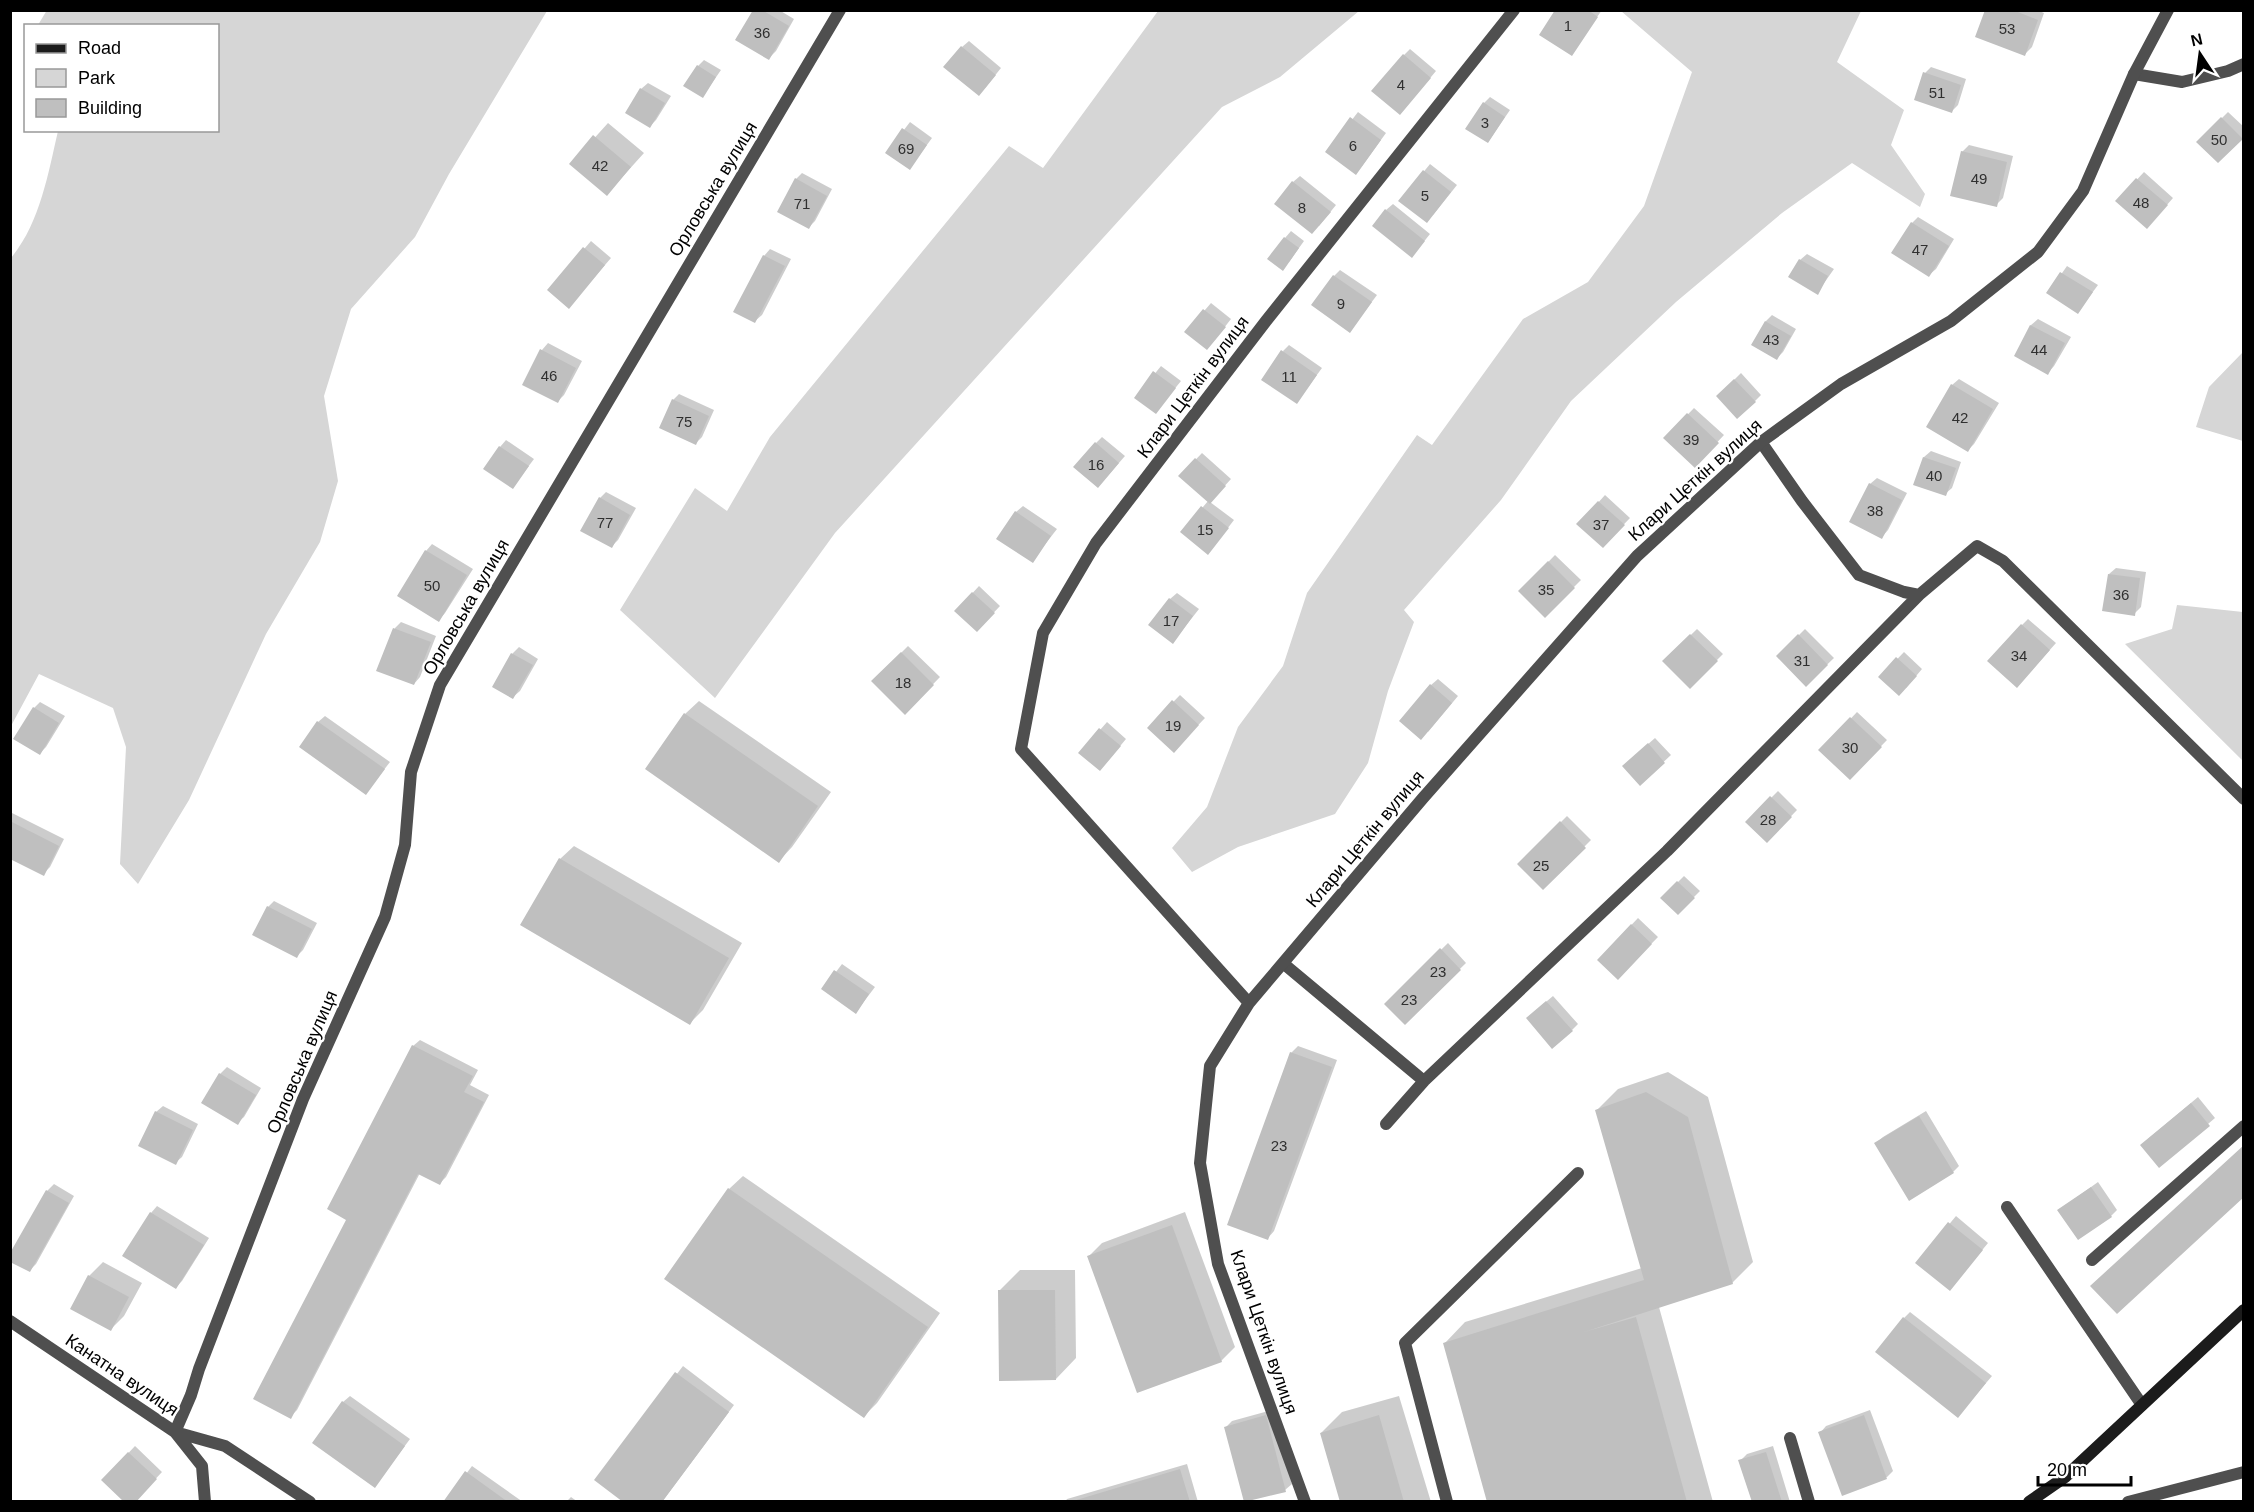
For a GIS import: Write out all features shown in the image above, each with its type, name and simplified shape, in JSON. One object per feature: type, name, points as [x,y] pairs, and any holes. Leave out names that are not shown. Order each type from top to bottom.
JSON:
[{"type":"main road","points":[[2029,1502],[2065,1477],[2244,1310]]},
{"type":"street","name":"Орловська вулиця","points":[[175,1432],[303,1099],[385,917],[405,845],[411,772],[440,685],[840,10]]},
{"type":"street","name":"Клари Цеткін вулиця","points":[[1249,1003],[1021,749],[1043,633],[1096,543],[1266,321],[1514,10]]},
{"type":"street","name":"Клари Цеткін вулиця","points":[[1305,1502],[1218,1264],[1200,1163],[1210,1066],[1249,1003],[1452,764],[1637,556],[1761,442],[1841,384],[1951,321],[2038,252],[2083,191],[2134,74],[2168,10]]},
{"type":"street","points":[[2134,74],[2182,81],[2228,71],[2244,64]]},
{"type":"street","points":[[1761,442],[1802,501],[1859,575],[1904,592],[1919,595]]},
{"type":"street","points":[[1386,1124],[1424,1081],[1667,851],[1919,595],[1977,546],[2003,561],[2244,799]]},
{"type":"street","points":[[1284,964],[1424,1081]]},
{"type":"street","points":[[2092,1260],[2244,1126]]},
{"type":"street","points":[[1447,1502],[1405,1343],[1578,1173]]},
{"type":"street","points":[[2007,1207],[2115,1368],[2142,1404]]},
{"type":"street","name":"Канатна вулиця","points":[[10,1322],[175,1432],[225,1446],[310,1502]]},
{"type":"street","points":[[175,1432],[202,1466],[204,1502]]},
{"type":"street","points":[[1790,1438],[1809,1502]]},
{"type":"street","points":[[2128,1502],[2244,1472]]},
{"type":"green space","points":[[47,10],[547,11],[449,174],[415,237],[351,309],[324,396],[338,481],[320,542],[266,634],[189,800],[138,884],[120,864],[126,747],[113,708],[39,674],[11,726],[11,258],[29,229],[42,198],[58,132],[219,132],[219,24],[39,24]]},
{"type":"green space","points":[[1158,11],[1359,11],[1280,77],[1222,107],[835,533],[715,698],[620,610],[695,488],[727,511],[770,437],[1009,146],[1043,168]]},
{"type":"green space","points":[[1621,11],[1861,11],[1837,62],[1904,110],[1891,145],[1925,194],[1920,207],[1852,163],[1782,213],[1676,302],[1571,401],[1501,500],[1404,610],[1414,622],[1388,691],[1368,763],[1335,814],[1238,847],[1192,872],[1172,848],[1207,807],[1238,727],[1283,666],[1307,593],[1417,435],[1432,445],[1523,319],[1588,282],[1644,206],[1692,72]]},
{"type":"green space","points":[[2243,352],[2243,441],[2196,427],[2209,387]]},
{"type":"green space","points":[[2177,605],[2243,612],[2243,761],[2125,644],[2172,629]]},
{"type":"building","points":[[753,10],[762,10],[789,26],[769,60],[735,40]]},
{"type":"building","points":[[1555,10],[1588,10],[1598,17],[1572,56],[1539,35]]},
{"type":"building","points":[[1985,10],[2013,10],[2038,20],[2025,56],[1975,37]]},
{"type":"building","points":[[961,46],[996,75],[979,96],[943,67]]},
{"type":"building","points":[[1403,54],[1431,78],[1400,115],[1371,91]]},
{"type":"building","points":[[697,65],[716,77],[703,98],[683,86]]},
{"type":"building","points":[[1923,72],[1961,85],[1952,113],[1914,100]]},
{"type":"building","points":[[640,88],[665,103],[650,128],[625,113]]},
{"type":"building","points":[[1483,102],[1505,117],[1488,143],[1465,129]]},
{"type":"building","points":[[1350,117],[1381,140],[1356,175],[1325,152]]},
{"type":"building","points":[[2221,117],[2243,139],[2218,163],[2196,142]]},
{"type":"building","points":[[902,128],[927,145],[910,170],[885,153]]},
{"type":"building","points":[[593,135],[631,167],[607,196],[569,164]]},
{"type":"building","points":[[1961,151],[2007,162],[1997,207],[1950,196]]},
{"type":"building","points":[[1423,170],[1451,192],[1427,223],[1398,201]]},
{"type":"building","points":[[795,178],[827,196],[809,229],[777,212]]},
{"type":"building","points":[[2136,178],[2168,205],[2147,229],[2115,201]]},
{"type":"building","points":[[1292,181],[1331,212],[1312,234],[1274,204]]},
{"type":"building","points":[[1385,209],[1425,241],[1412,258],[1372,226]]},
{"type":"building","points":[[1911,222],[1949,246],[1929,277],[1891,253]]},
{"type":"building","points":[[1284,237],[1299,248],[1283,271],[1267,259]]},
{"type":"building","points":[[583,247],[605,265],[569,309],[547,290]]},
{"type":"building","points":[[763,255],[785,266],[755,323],[733,312]]},
{"type":"building","points":[[1799,259],[1828,276],[1818,295],[1788,277]]},
{"type":"building","points":[[2060,272],[2093,292],[2078,314],[2046,293]]},
{"type":"building","points":[[1333,275],[1372,302],[1350,333],[1311,305]]},
{"type":"building","points":[[1203,309],[1226,327],[1207,350],[1184,332]]},
{"type":"building","points":[[1765,321],[1791,336],[1777,360],[1751,345]]},
{"type":"building","points":[[2030,325],[2065,343],[2048,375],[2014,356]]},
{"type":"building","points":[[540,349],[576,368],[558,403],[522,385]]},
{"type":"building","points":[[1281,350],[1317,375],[1297,404],[1261,380]]},
{"type":"building","points":[[1153,371],[1176,388],[1156,414],[1134,398]]},
{"type":"building","points":[[1734,379],[1756,402],[1737,419],[1716,396]]},
{"type":"building","points":[[1951,384],[1993,409],[1968,452],[1926,427]]},
{"type":"building","points":[[672,399],[709,416],[696,445],[659,428]]},
{"type":"building","points":[[1687,413],[1719,443],[1695,468],[1663,438]]},
{"type":"building","points":[[1095,442],[1119,463],[1098,488],[1073,467]]},
{"type":"building","points":[[499,446],[529,466],[513,489],[483,469]]},
{"type":"building","points":[[1923,457],[1956,468],[1946,496],[1913,485]]},
{"type":"building","points":[[1195,458],[1226,486],[1210,504],[1178,476]]},
{"type":"building","points":[[1869,483],[1902,500],[1882,539],[1849,522]]},
{"type":"building","points":[[599,497],[630,515],[612,548],[580,531]]},
{"type":"building","points":[[1598,501],[1625,525],[1603,548],[1576,524]]},
{"type":"building","points":[[1201,506],[1229,528],[1208,555],[1180,532]]},
{"type":"building","points":[[1015,511],[1051,536],[1033,563],[996,539]]},
{"type":"building","points":[[425,550],[467,575],[439,622],[397,596]]},
{"type":"building","points":[[1548,561],[1575,588],[1545,618],[1518,591]]},
{"type":"building","points":[[2108,574],[2140,578],[2135,616],[2102,611]]},
{"type":"building","points":[[972,592],[995,613],[977,632],[954,611]]},
{"type":"building","points":[[1169,598],[1193,616],[1173,644],[1148,625]]},
{"type":"building","points":[[2021,624],[2050,650],[2017,688],[1987,661]]},
{"type":"building","points":[[393,628],[431,642],[414,685],[376,671]]},
{"type":"building","points":[[1690,634],[1718,661],[1690,689],[1662,661]]},
{"type":"building","points":[[1798,634],[1828,665],[1806,687],[1776,656]]},
{"type":"building","points":[[901,652],[934,685],[905,715],[871,681]]},
{"type":"building","points":[[511,653],[533,665],[513,699],[492,687]]},
{"type":"building","points":[[1896,657],[1917,676],[1899,696],[1878,677]]},
{"type":"building","points":[[1430,684],[1452,703],[1421,740],[1399,721]]},
{"type":"building","points":[[1172,700],[1199,725],[1174,753],[1147,728]]},
{"type":"building","points":[[33,707],[59,723],[40,755],[13,739]]},
{"type":"building","points":[[684,713],[818,806],[779,863],[645,769]]},
{"type":"building","points":[[1850,717],[1882,747],[1850,780],[1818,750]]},
{"type":"building","points":[[317,721],[385,769],[366,795],[299,747]]},
{"type":"building","points":[[1099,728],[1121,746],[1100,771],[1078,753]]},
{"type":"building","points":[[1648,743],[1665,763],[1640,786],[1622,766]]},
{"type":"building","points":[[1770,796],[1792,817],[1767,843],[1745,822]]},
{"type":"building","points":[[10,821],[59,846],[44,876],[10,859]]},
{"type":"building","points":[[1560,821],[1586,848],[1543,890],[1517,864]]},
{"type":"building","points":[[559,858],[729,958],[690,1025],[520,925]]},
{"type":"building","points":[[1677,881],[1695,898],[1678,915],[1660,898]]},
{"type":"building","points":[[267,906],[312,929],[297,958],[252,935]]},
{"type":"building","points":[[1631,924],[1652,944],[1618,980],[1597,960]]},
{"type":"building","points":[[1440,948],[1461,970],[1405,1025],[1384,1004]]},
{"type":"building","points":[[834,970],[869,994],[856,1014],[821,989]]},
{"type":"building","points":[[1546,1001],[1573,1031],[1552,1049],[1526,1018]]},
{"type":"building","points":[[412,1045],[473,1076],[464,1092],[484,1102],[440,1185],[418,1174],[291,1419],[253,1399],[346,1220],[327,1209]]},
{"type":"building","points":[[1290,1052],[1332,1067],[1268,1240],[1227,1225]]},
{"type":"building","points":[[219,1073],[256,1095],[238,1125],[201,1103]]},
{"type":"building","points":[[1646,1092],[1688,1117],[1733,1284],[1584,1332],[1636,1317],[1687,1502],[1487,1502],[1443,1343],[1644,1280],[1595,1110]]},
{"type":"building","points":[[2191,1103],[2210,1126],[2159,1168],[2140,1145]]},
{"type":"building","points":[[155,1111],[193,1130],[176,1165],[138,1146]]},
{"type":"building","points":[[1919,1116],[1954,1173],[1909,1201],[1874,1143]]},
{"type":"building","points":[[2244,1145],[2244,1197],[2117,1314],[2090,1286]]},
{"type":"building","points":[[2091,1187],[2112,1217],[2078,1240],[2057,1210]]},
{"type":"building","points":[[728,1188],[928,1327],[864,1418],[664,1279]]},
{"type":"building","points":[[46,1190],[69,1203],[30,1272],[10,1262],[10,1253]]},
{"type":"building","points":[[150,1212],[204,1245],[176,1289],[122,1256]]},
{"type":"building","points":[[1948,1222],[1983,1250],[1950,1291],[1915,1263]]},
{"type":"building","points":[[1172,1225],[1222,1362],[1137,1393],[1087,1256]]},
{"type":"building","points":[[88,1275],[129,1297],[111,1331],[70,1309]]},
{"type":"building","points":[[998,1290],[1055,1290],[1056,1380],[999,1381]]},
{"type":"building","points":[[1903,1317],[1986,1383],[1958,1418],[1875,1352]]},
{"type":"building","points":[[675,1372],[729,1412],[662,1502],[623,1502],[594,1480]]},
{"type":"building","points":[[342,1401],[405,1446],[375,1488],[312,1443]]},
{"type":"building","points":[[1266,1415],[1286,1492],[1244,1502],[1224,1427]]},
{"type":"building","points":[[1379,1415],[1404,1502],[1340,1502],[1320,1433]]},
{"type":"building","points":[[1864,1415],[1887,1479],[1842,1496],[1818,1432]]},
{"type":"building","points":[[128,1452],[157,1479],[136,1502],[124,1502],[101,1480]]},
{"type":"building","points":[[1766,1452],[1782,1502],[1752,1502],[1738,1460]]},
{"type":"building","points":[[1180,1469],[1190,1502],[1073,1502],[1073,1501]]},
{"type":"building","points":[[465,1471],[508,1502],[443,1502]]}]
